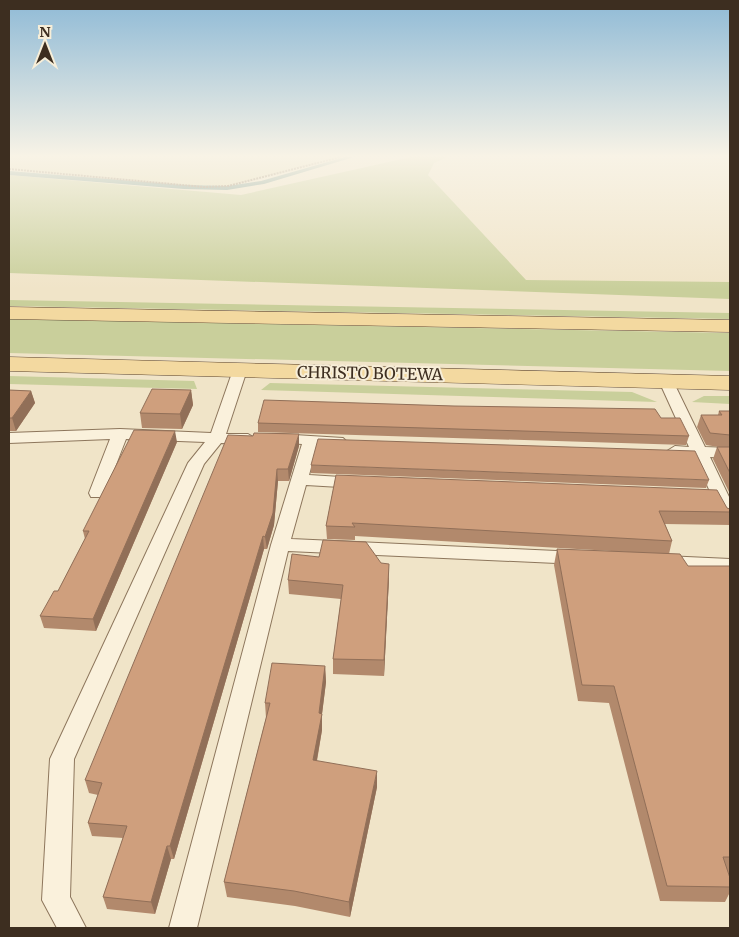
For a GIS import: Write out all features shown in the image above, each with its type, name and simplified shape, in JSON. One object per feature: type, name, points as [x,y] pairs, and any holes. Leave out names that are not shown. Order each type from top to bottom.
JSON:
[{"type":"main road","points":[[9,313],[730,326]]},
{"type":"main road","name":"CHRISTO BOTEWA","points":[[9,364],[730,383]]},
{"type":"lane","points":[[72,928],[56,900],[62,759],[196,463],[217,438],[240,370]]},
{"type":"lane","points":[[666,381],[730,516]]},
{"type":"lane","points":[[97,493],[120,434]]},
{"type":"lane","points":[[9,438],[120,434],[351,441]]},
{"type":"lane","points":[[183,928],[280,545],[311,440]]},
{"type":"lane","points":[[660,451],[730,453]]},
{"type":"lane","points":[[300,480],[378,483]]},
{"type":"lane","points":[[701,496],[721,496]]},
{"type":"lane","points":[[280,545],[593,559]]},
{"type":"lane","points":[[652,562],[730,565]]},
{"type":"green space","points":[[9,201],[452,201],[526,280],[730,282],[730,299],[9,273]]},
{"type":"green space","points":[[9,300],[730,313],[730,319],[9,306]]},
{"type":"green space","points":[[9,319],[730,333],[730,371],[9,353]]},
{"type":"green space","points":[[9,376],[194,381],[197,389],[9,384]]},
{"type":"green space","points":[[270,383],[632,392],[657,402],[261,390]]},
{"type":"green space","points":[[704,396],[730,396],[730,404],[692,402]]},
{"type":"building","points":[[152,389],[191,390],[180,414],[140,413]]},
{"type":"building","points":[[9,390],[31,391],[12,418],[9,418]]},
{"type":"building","points":[[264,400],[454,406],[655,409],[661,418],[680,418],[689,436],[258,423]]},
{"type":"building","points":[[719,411],[730,411],[730,435],[710,433],[701,415],[722,415]]},
{"type":"building","points":[[134,430],[175,431],[93,619],[40,616],[54,591],[58,591],[89,531],[83,531]]},
{"type":"building","points":[[254,433],[299,434],[288,469],[277,469],[273,513],[265,537],[263,536],[170,846],[167,846],[151,902],[103,897],[127,826],[88,823],[102,783],[85,780],[228,435],[253,436]]},
{"type":"building","points":[[318,439],[695,451],[709,480],[311,465]]},
{"type":"building","points":[[717,447],[730,447],[730,473]]},
{"type":"building","points":[[336,475],[717,490],[727,508],[730,509],[730,512],[659,511],[672,541],[352,523],[355,527],[326,526]]},
{"type":"building","points":[[323,540],[366,542],[381,563],[389,564],[384,660],[333,659],[343,585],[288,580],[292,554],[319,557]]},
{"type":"building","points":[[557,549],[680,554],[688,566],[730,566],[730,857],[723,857],[730,878],[730,887],[667,886],[614,686],[582,685]]},
{"type":"building","points":[[272,663],[325,666],[319,713],[322,714],[313,760],[377,771],[349,902],[294,891],[224,882],[270,703],[265,703]]}]
